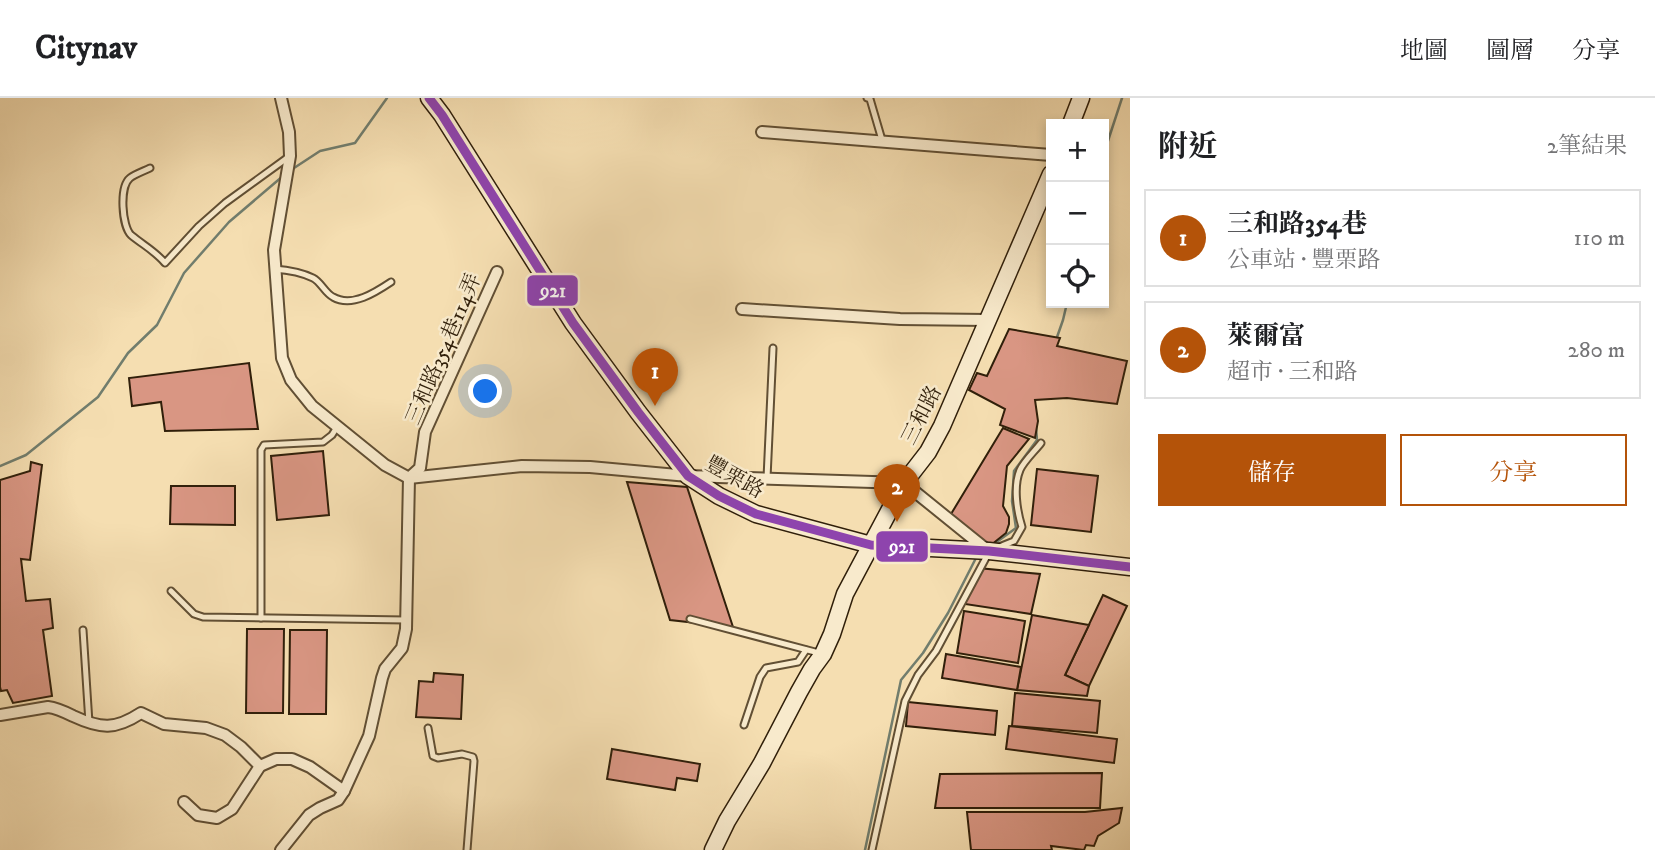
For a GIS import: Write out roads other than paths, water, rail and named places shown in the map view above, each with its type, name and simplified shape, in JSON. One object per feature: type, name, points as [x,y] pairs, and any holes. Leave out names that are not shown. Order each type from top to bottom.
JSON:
[{"type":"street","points":[[281,98],[289,132],[290,156],[274,250],[282,358],[290,380],[312,407],[385,465],[409,478],[522,466],[590,467],[688,476],[904,483],[989,551]]},
{"type":"street","name":"豐栗路","points":[[429,98],[573,323],[688,476],[719,496],[755,514],[871,545],[989,551],[1130,567]]},
{"type":"street","points":[[1073,119],[1081,98]]},
{"type":"street","points":[[762,132],[1046,155]]},
{"type":"street","name":"三和路","points":[[713,850],[812,669],[824,654],[845,594],[904,483],[928,452],[942,426],[1048,182]]},
{"type":"street","name":"三和路354巷114弄","points":[[409,478],[420,468],[425,432],[497,272]]},
{"type":"street","points":[[741,309],[900,319],[988,320]]},
{"type":"street","points":[[281,850],[309,815],[338,800],[344,790],[369,736],[382,678],[402,648],[407,620],[409,478]]},
{"type":"street","points":[[0,715],[48,706],[89,723],[112,727],[141,713],[164,724],[206,728],[225,735],[242,747],[260,766]]},
{"type":"street","points":[[184,802],[198,815],[217,818],[233,808],[260,766],[276,759],[292,759],[310,767],[344,790]]},
{"type":"lane","points":[[867,98],[870,99],[883,142]]},
{"type":"lane","points":[[150,168],[129,178],[124,185],[124,221],[129,233],[158,254],[165,263],[225,203],[290,156]]},
{"type":"lane","points":[[274,269],[290,270],[315,279],[333,298],[351,301],[372,294],[391,282]]},
{"type":"lane","points":[[767,479],[773,348]]},
{"type":"lane","points":[[261,618],[261,450],[264,445],[323,442],[332,435],[337,426]]},
{"type":"lane","points":[[872,850],[905,701],[918,675],[936,651],[989,551],[1014,541],[1022,527],[1017,492],[1020,470],[1041,443]]},
{"type":"lane","points":[[171,591],[194,614],[203,617],[407,620]]},
{"type":"lane","points":[[690,619],[824,654]]},
{"type":"lane","points":[[83,630],[89,723]]},
{"type":"lane","points":[[744,725],[766,668],[798,662],[806,650]]},
{"type":"lane","points":[[428,728],[433,756],[438,758],[462,754],[472,757],[474,761],[467,850]]},
{"type":"waterway","points":[[291,170],[320,151],[355,143],[387,98]]},
{"type":"waterway","points":[[1109,138],[1122,98]]},
{"type":"waterway","points":[[0,466],[26,455],[98,397],[128,353],[157,325],[184,273],[229,222],[283,176]]},
{"type":"waterway","points":[[1056,340],[1066,308]]},
{"type":"waterway","points":[[994,544],[1016,528],[1012,501],[1014,471],[1037,440],[1036,427]]},
{"type":"waterway","points":[[865,850],[901,680],[923,653],[948,613],[977,556]]},
{"type":"place","name":"三和路354巷","points":[[655,406]]},
{"type":"place","name":"萊爾富","points":[[897,522]]}]
